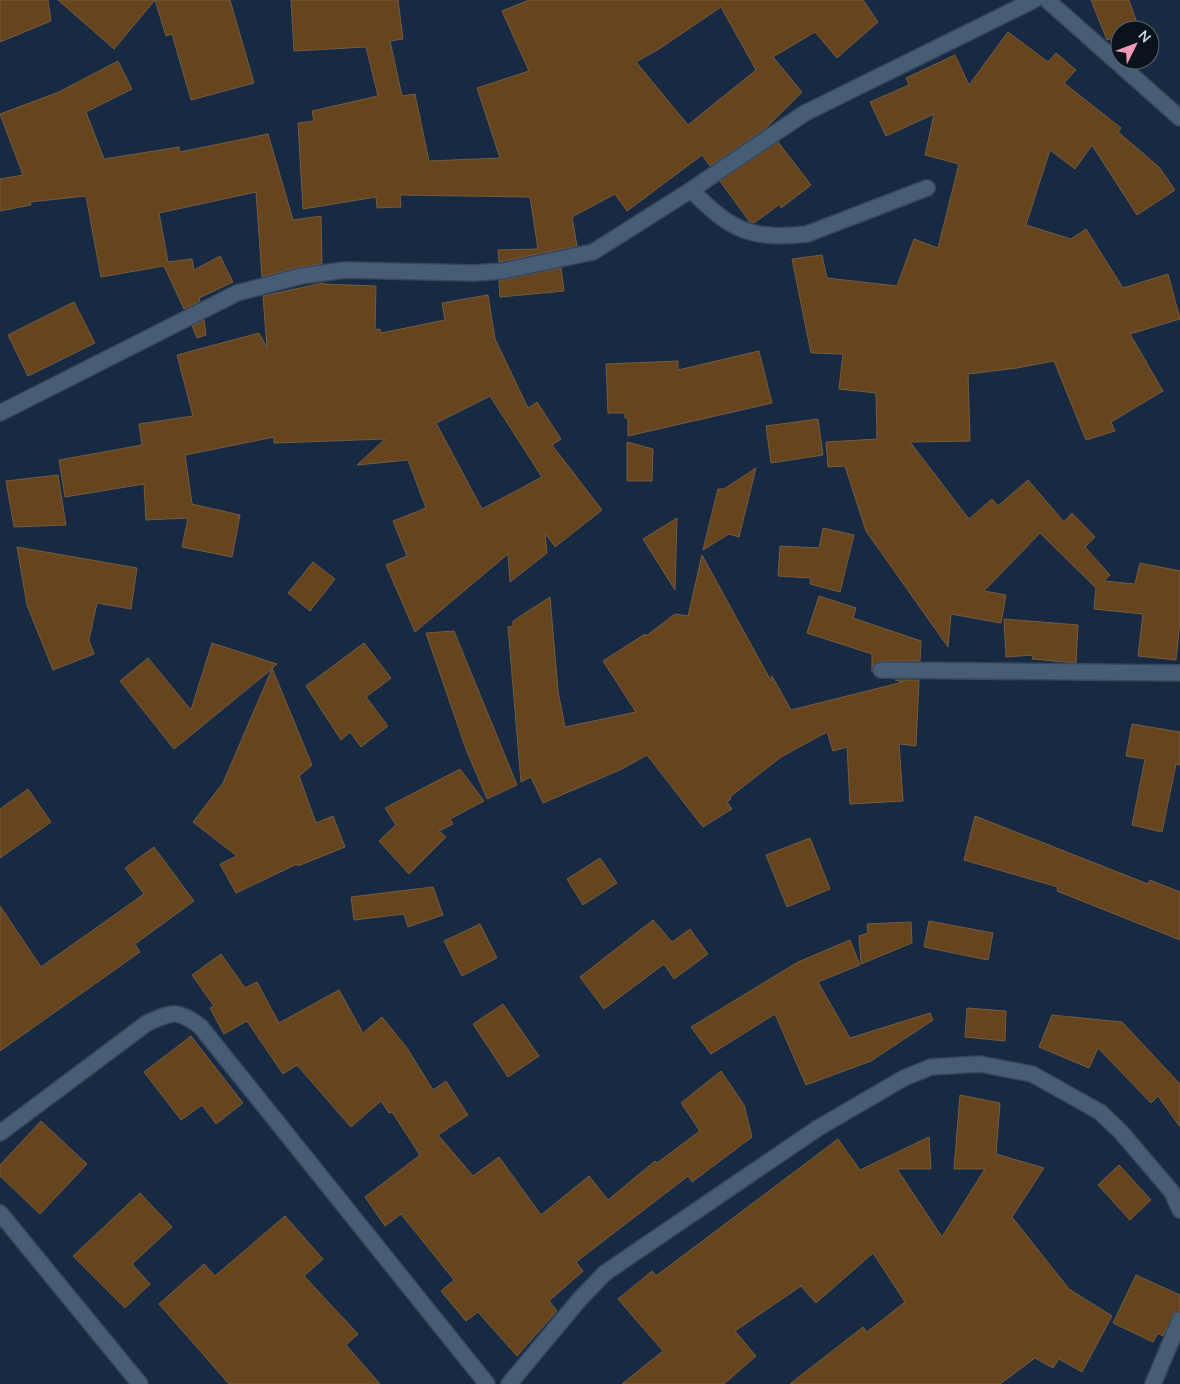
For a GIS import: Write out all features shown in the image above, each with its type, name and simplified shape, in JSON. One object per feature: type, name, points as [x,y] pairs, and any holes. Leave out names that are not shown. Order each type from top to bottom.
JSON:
[{"type":"street","points":[[0,413],[237,293],[301,276],[345,270],[474,273],[503,271],[578,257],[593,252],[691,190],[806,113],[1034,0]]},
{"type":"street","points":[[1047,0],[1180,118]]},
{"type":"street","points":[[691,190],[717,216],[748,233],[793,236],[807,234],[927,188]]},
{"type":"street","points":[[881,670],[1180,673]]},
{"type":"street","points":[[0,1133],[146,1023],[168,1014],[183,1014],[200,1026],[487,1384]]},
{"type":"street","points":[[509,1384],[579,1300],[605,1274],[818,1128],[904,1078],[931,1067],[980,1064],[1032,1074],[1100,1112],[1121,1132],[1172,1192],[1180,1210]]},
{"type":"street","points":[[0,1213],[140,1384]]},
{"type":"street","points":[[1152,1384],[1180,1320]]},
{"type":"building","points":[[0,0],[48,0],[51,21],[0,42]]},
{"type":"building","points":[[58,0],[155,0],[114,49]]},
{"type":"building","points":[[155,0],[230,0],[254,83],[191,100],[172,34],[166,36]]},
{"type":"building","points":[[291,0],[398,0],[403,39],[390,41],[402,96],[415,94],[429,161],[500,158],[477,88],[529,71],[502,11],[529,0],[863,0],[878,22],[837,58],[815,32],[773,57],[802,92],[767,127],[710,166],[702,155],[627,211],[615,194],[572,217],[577,246],[499,262],[498,250],[538,249],[530,197],[400,195],[401,207],[377,208],[376,197],[303,209],[298,123],[314,121],[312,111],[378,96],[366,47],[294,51]],"holes":[[[721,7],[756,70],[688,125],[636,62],[659,49]]]},
{"type":"building","points":[[1091,0],[1129,0],[1136,20],[1110,20],[1110,39],[1107,40]]},
{"type":"building","points":[[1008,32],[1048,62],[1056,53],[1076,70],[1064,83],[1121,128],[1118,132],[1159,167],[1175,190],[1137,215],[1092,145],[1075,169],[1050,150],[1026,225],[1071,239],[1086,229],[1123,288],[1168,274],[1180,319],[1130,334],[1163,391],[1111,422],[1115,431],[1086,440],[1054,361],[968,374],[970,441],[910,442],[969,519],[992,499],[998,506],[1028,480],[1064,522],[1072,513],[1095,537],[1085,547],[1110,575],[1104,581],[1135,584],[1140,563],[1180,571],[1180,621],[1176,660],[1138,656],[1143,614],[1094,609],[1096,588],[1040,533],[984,591],[1006,595],[1001,623],[951,614],[948,647],[866,531],[845,466],[828,467],[826,442],[877,439],[876,393],[839,389],[843,354],[811,353],[792,259],[822,255],[827,278],[897,286],[914,239],[938,248],[959,164],[925,155],[934,114],[886,136],[870,102],[909,85],[906,78],[955,55],[969,85]]},
{"type":"building","points":[[118,61],[132,89],[86,112],[104,159],[179,147],[180,152],[268,134],[293,220],[321,216],[322,264],[299,267],[262,277],[256,192],[159,213],[168,262],[192,259],[194,270],[220,256],[233,282],[199,298],[200,301],[184,309],[164,266],[101,277],[86,196],[30,202],[31,205],[0,211],[0,179],[23,175],[0,114],[59,92]]},
{"type":"building","points":[[778,142],[811,185],[781,208],[780,204],[754,223],[749,221],[720,181]]},
{"type":"building","points":[[561,268],[564,291],[500,297],[499,281]]},
{"type":"building","points":[[323,283],[376,286],[375,330],[380,329],[381,333],[445,320],[442,303],[488,295],[495,339],[528,408],[537,402],[561,439],[552,445],[602,510],[555,547],[545,533],[547,553],[510,582],[508,554],[415,632],[386,565],[407,556],[393,521],[426,508],[408,460],[357,465],[385,439],[274,443],[274,437],[185,455],[192,504],[240,515],[232,557],[182,547],[188,518],[146,520],[144,484],[65,497],[59,460],[142,445],[139,424],[193,416],[177,355],[259,333],[267,348],[263,296]],"holes":[[[490,396],[542,477],[482,509],[436,423]]]},
{"type":"building","points":[[74,302],[95,343],[28,376],[8,335]]},
{"type":"building","points":[[204,320],[206,335],[197,338],[192,326]]},
{"type":"building","points":[[759,351],[772,403],[628,436],[628,418],[625,418],[625,413],[608,413],[606,364],[678,361],[678,370]]},
{"type":"building","points":[[818,419],[823,455],[771,463],[766,426]]},
{"type":"building","points":[[627,442],[653,449],[652,481],[627,481]]},
{"type":"building","points":[[756,468],[739,537],[729,534],[703,550],[718,489],[724,489]]},
{"type":"building","points":[[58,475],[66,525],[14,527],[6,481]]},
{"type":"building","points":[[677,518],[675,590],[643,539]]},
{"type":"building","points":[[823,528],[854,535],[840,592],[810,584],[811,578],[778,576],[780,546],[819,548]]},
{"type":"building","points":[[17,547],[137,568],[131,609],[97,603],[89,640],[94,654],[53,670],[27,605]]},
{"type":"building","points":[[702,555],[771,681],[772,676],[791,710],[903,682],[895,680],[919,680],[916,746],[899,744],[903,801],[850,804],[847,747],[833,751],[827,732],[781,757],[730,797],[731,799],[727,802],[732,809],[703,827],[647,755],[622,769],[543,803],[531,777],[521,782],[508,627],[513,626],[513,621],[550,597],[558,691],[565,727],[636,712],[603,661],[645,634],[646,636],[675,614],[688,616]]},
{"type":"building","points":[[313,562],[335,579],[310,611],[288,593]]},
{"type":"building","points":[[819,596],[856,608],[853,618],[921,641],[920,661],[881,661],[873,665],[872,672],[872,654],[807,633]]},
{"type":"building","points":[[1004,619],[1078,625],[1076,663],[1032,659],[1033,655],[1006,657]]},
{"type":"building","points":[[454,631],[517,785],[487,799],[466,749],[426,633]]},
{"type":"building","points":[[212,643],[277,664],[272,668],[312,765],[299,776],[316,823],[333,816],[345,847],[298,866],[297,864],[236,893],[220,864],[237,856],[193,822],[223,783],[272,669],[174,749],[120,681],[148,658],[191,710]]},
{"type":"building","points":[[364,643],[391,678],[366,697],[388,726],[361,747],[350,732],[341,740],[306,686]]},
{"type":"building","points":[[1132,724],[1180,732],[1180,765],[1176,764],[1162,832],[1132,825],[1145,759],[1126,756]]},
{"type":"building","points":[[460,769],[484,801],[450,819],[453,824],[439,831],[446,837],[409,874],[379,841],[396,825],[385,808]]},
{"type":"building","points":[[28,789],[51,822],[0,858],[0,809]]},
{"type":"building","points":[[975,816],[1148,884],[1150,880],[1180,892],[1180,940],[1057,891],[1058,887],[964,860]]},
{"type":"building","points":[[810,838],[830,889],[787,907],[766,855]]},
{"type":"building","points":[[154,847],[194,901],[135,944],[140,952],[0,1051],[0,906],[41,967],[144,894],[125,868]]},
{"type":"building","points":[[600,858],[617,883],[583,905],[567,879]]},
{"type":"building","points":[[433,887],[443,915],[408,927],[404,914],[354,920],[351,897]]},
{"type":"building","points":[[653,920],[672,942],[690,929],[708,954],[674,979],[664,964],[604,1009],[580,977]]},
{"type":"building","points":[[929,921],[993,933],[988,960],[924,947]]},
{"type":"building","points":[[911,922],[912,943],[861,964],[859,936],[868,933],[867,924]]},
{"type":"building","points":[[480,924],[497,958],[462,976],[444,941]]},
{"type":"building","points":[[850,940],[860,965],[818,982],[850,1038],[930,1013],[933,1020],[871,1061],[806,1085],[775,1014],[711,1054],[691,1027],[798,962]]},
{"type":"building","points":[[221,954],[245,988],[257,982],[279,1023],[339,990],[363,1033],[382,1017],[407,1048],[433,1090],[446,1081],[468,1115],[438,1135],[473,1176],[499,1157],[541,1215],[589,1176],[608,1200],[655,1161],[657,1163],[700,1131],[681,1103],[721,1071],[744,1105],[752,1137],[692,1182],[688,1176],[576,1262],[583,1271],[549,1301],[557,1311],[517,1356],[478,1312],[466,1321],[441,1291],[454,1280],[401,1214],[385,1226],[365,1197],[420,1155],[392,1112],[389,1113],[381,1101],[351,1127],[297,1065],[283,1074],[247,1021],[224,1034],[210,1008],[214,1006],[192,975]]},
{"type":"building","points":[[503,1004],[539,1056],[508,1077],[473,1024]]},
{"type":"building","points":[[967,1008],[1006,1011],[1005,1041],[965,1037]]},
{"type":"building","points":[[1052,1015],[1122,1022],[1180,1084],[1180,1127],[1158,1096],[1151,1103],[1098,1048],[1089,1068],[1039,1047]]},
{"type":"building","points":[[191,1036],[243,1103],[216,1124],[202,1105],[181,1120],[144,1072]]},
{"type":"building","points":[[960,1095],[1000,1103],[996,1154],[1044,1168],[1012,1217],[1069,1289],[1112,1316],[1082,1372],[1059,1359],[1053,1368],[1035,1358],[1000,1384],[790,1384],[863,1327],[867,1332],[905,1302],[873,1253],[816,1303],[801,1286],[735,1331],[756,1356],[724,1384],[622,1384],[663,1351],[618,1299],[652,1271],[656,1276],[838,1139],[860,1170],[929,1137],[931,1169],[897,1169],[942,1237],[985,1169],[954,1169]]},
{"type":"building","points":[[41,1121],[87,1164],[40,1214],[0,1176],[0,1165]]},
{"type":"building","points":[[1119,1165],[1151,1200],[1130,1220],[1098,1185]]},
{"type":"building","points":[[140,1193],[172,1227],[132,1264],[150,1284],[125,1308],[73,1256]]},
{"type":"building","points":[[285,1216],[323,1259],[304,1276],[358,1334],[346,1345],[380,1384],[229,1384],[159,1304],[204,1264],[215,1276]]},
{"type":"building","points":[[1136,1275],[1180,1295],[1180,1311],[1174,1313],[1163,1336],[1158,1333],[1153,1342],[1113,1323]]}]
